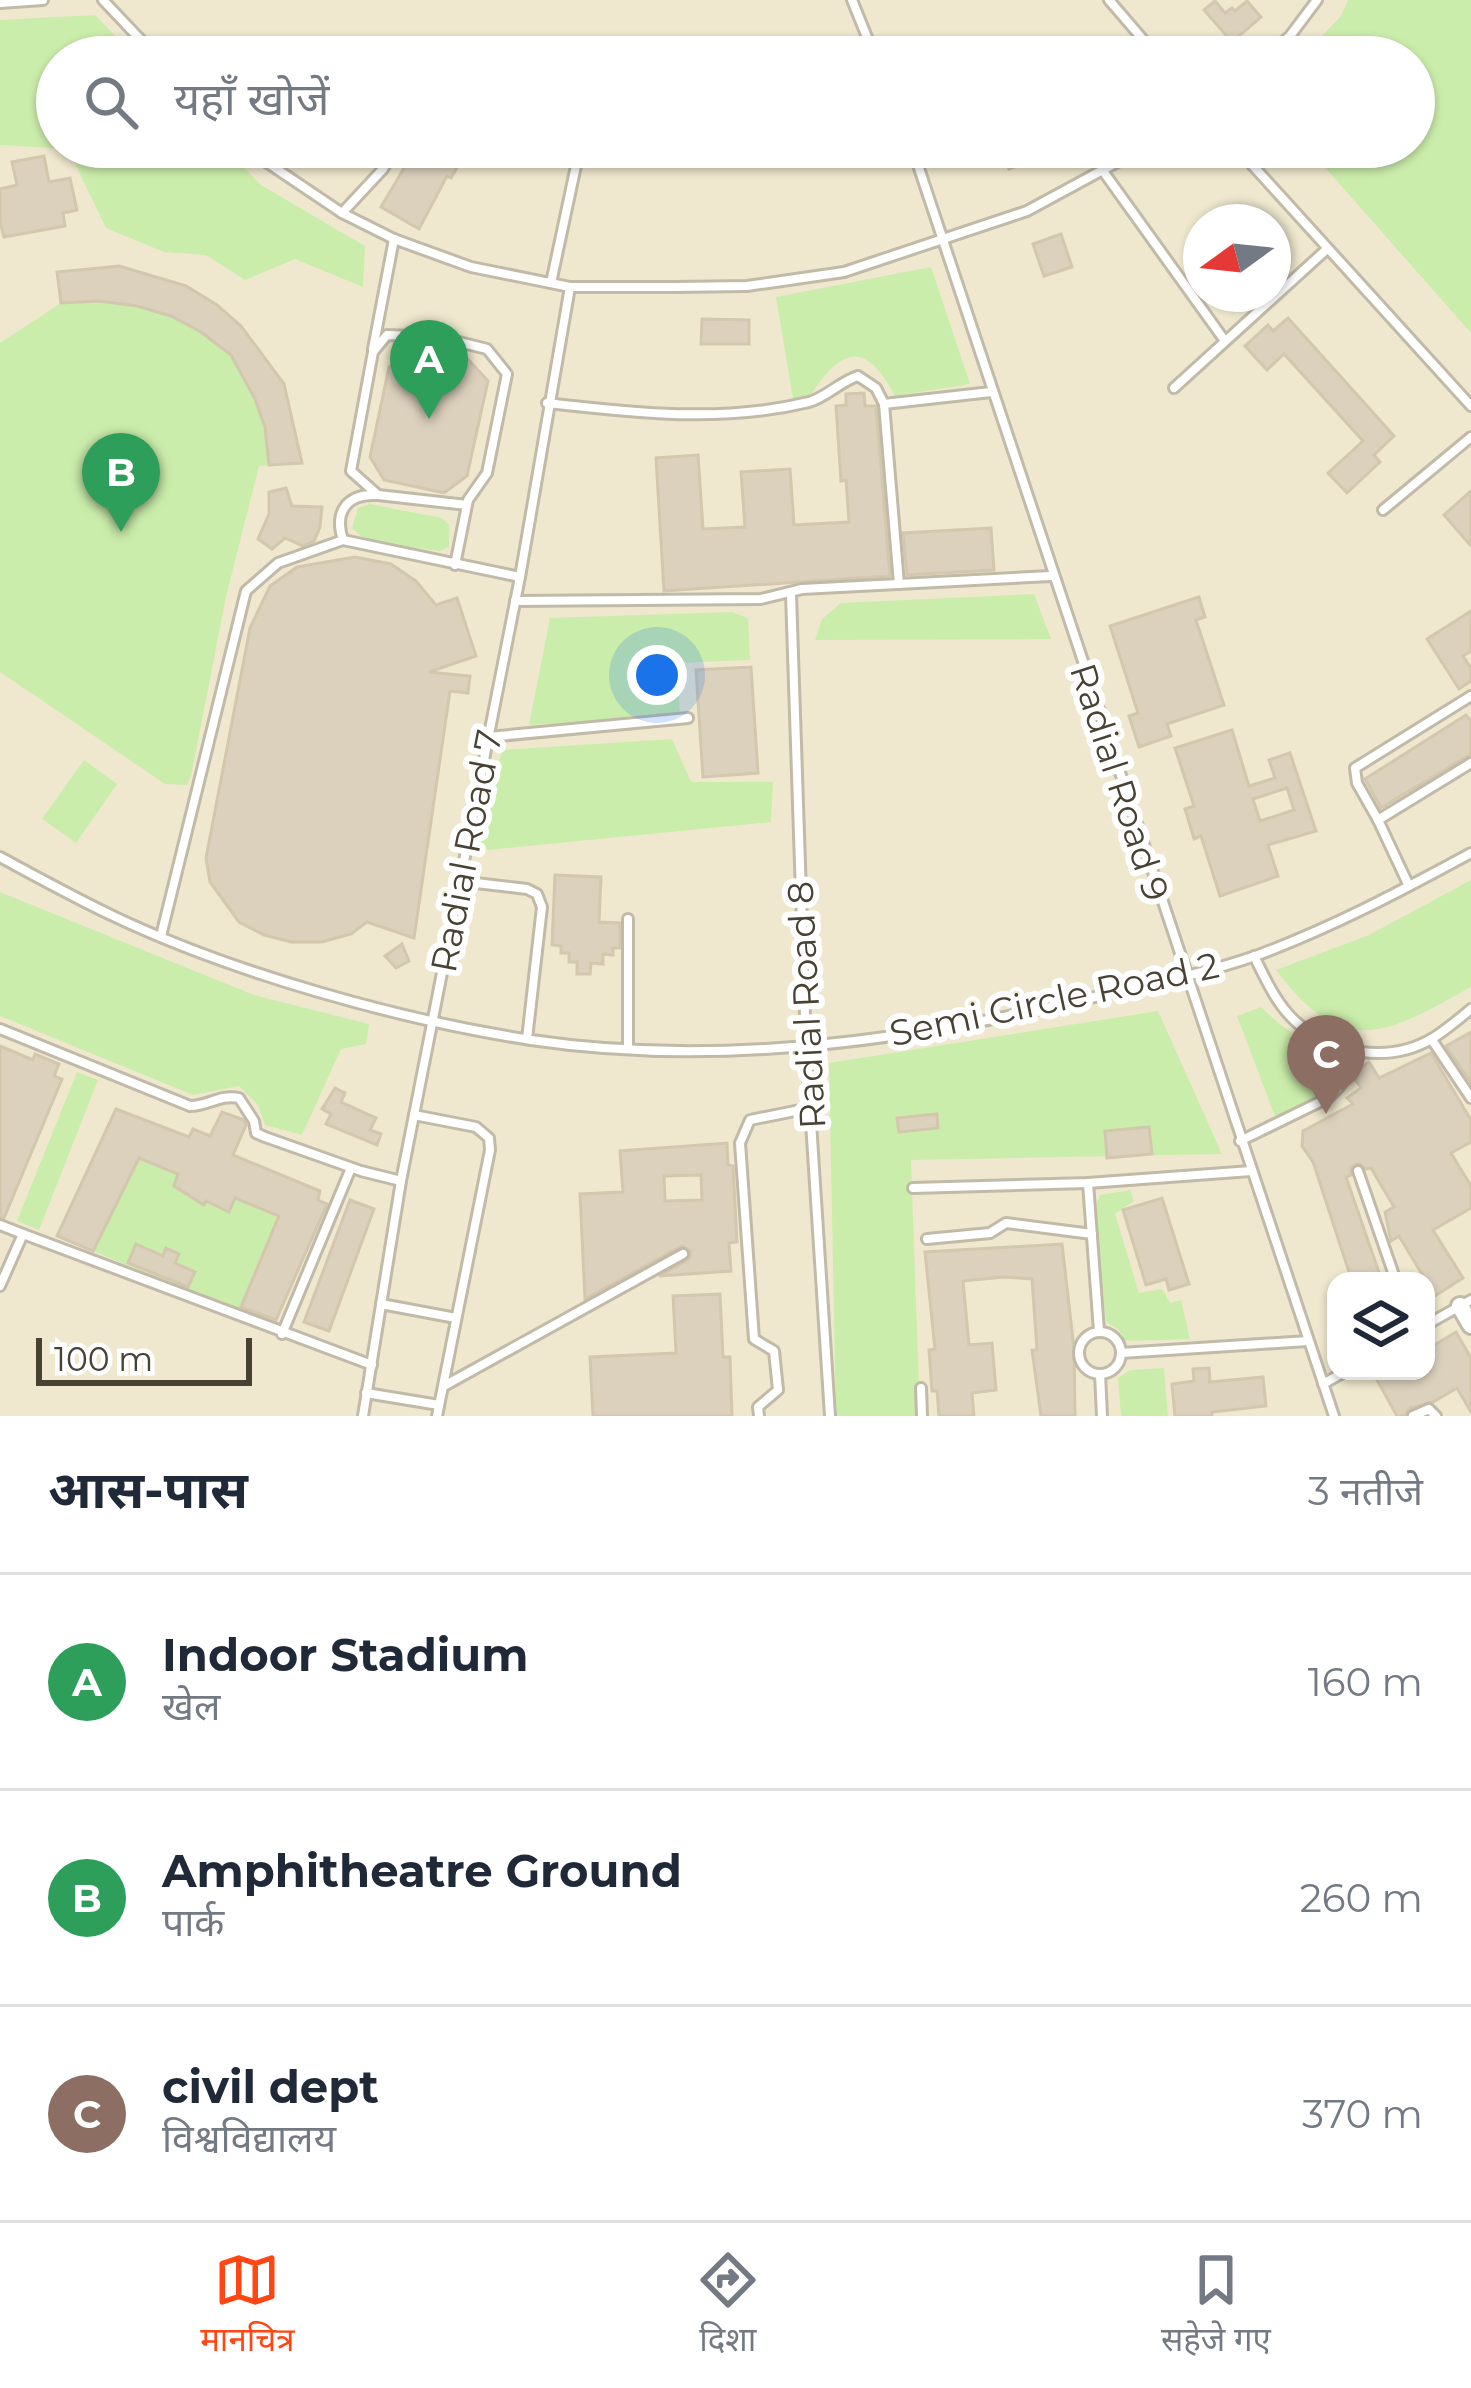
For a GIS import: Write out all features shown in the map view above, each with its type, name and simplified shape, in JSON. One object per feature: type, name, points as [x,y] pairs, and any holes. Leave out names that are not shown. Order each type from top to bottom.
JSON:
[{"type":"street","points":[[1465,1303],[1471,1325]]},
{"type":"lane","points":[[0,4],[43,0]]},
{"type":"lane","points":[[103,0],[138,36]]},
{"type":"lane","points":[[852,0],[867,36]]},
{"type":"lane","points":[[1109,0],[1140,36]]},
{"type":"lane","points":[[1290,36],[1317,0]]},
{"type":"lane","points":[[275,168],[342,213],[394,239],[471,267],[570,287],[748,286],[844,272],[1027,211],[1108,168]]},
{"type":"lane","points":[[342,213],[384,168]]},
{"type":"lane","points":[[550,283],[575,168]]},
{"type":"lane","name":"Radial Road 9","points":[[920,168],[940,240],[1334,1416]]},
{"type":"lane","points":[[1255,168],[1471,406]]},
{"type":"lane","points":[[1103,171],[1225,340]]},
{"type":"lane","points":[[378,495],[351,471],[394,239]]},
{"type":"lane","points":[[1174,388],[1327,249]]},
{"type":"lane","name":"Radial Road 7","points":[[363,1416],[413,1114],[520,577],[570,287]]},
{"type":"lane","points":[[373,352],[387,335],[439,337],[487,349],[507,374],[487,472],[467,505],[455,565]]},
{"type":"lane","points":[[548,404],[709,417],[809,401],[858,376],[876,388],[884,404],[898,584]]},
{"type":"lane","points":[[884,404],[991,392]]},
{"type":"lane","points":[[1383,511],[1471,437]]},
{"type":"lane","points":[[343,540],[338,526],[342,507],[352,498],[378,495],[467,505]]},
{"type":"lane","points":[[161,936],[246,591],[278,563],[343,540],[520,577]]},
{"type":"lane","points":[[515,601],[761,599],[802,590],[1052,576]]},
{"type":"lane","name":"Radial Road 8","points":[[791,594],[806,1045],[830,1416]]},
{"type":"lane","points":[[1409,886],[1357,783],[1355,768],[1470,698]]},
{"type":"lane","points":[[488,737],[688,718]]},
{"type":"lane","points":[[1378,820],[1471,763]]},
{"type":"lane","name":"Semi Circle Road 2","points":[[0,857],[114,917],[277,978],[526,1039],[719,1052],[956,1028],[1185,976],[1254,956],[1356,915],[1471,853]]},
{"type":"lane","points":[[459,881],[537,894],[542,907],[526,1039]]},
{"type":"lane","points":[[628,919],[628,1049]]},
{"type":"lane","points":[[1254,956],[1293,1020],[1322,1040],[1359,1054],[1403,1051],[1431,1039],[1471,1010]]},
{"type":"lane","points":[[0,1030],[190,1106],[200,1106],[213,1097],[239,1098],[256,1132],[350,1168],[401,1181]]},
{"type":"lane","points":[[1431,1039],[1471,1098]]},
{"type":"lane","points":[[1240,1141],[1328,1098],[1359,1054]]},
{"type":"lane","points":[[759,1416],[758,1407],[778,1390],[779,1373],[775,1351],[754,1339],[740,1143],[751,1120],[810,1108]]},
{"type":"lane","points":[[366,1393],[438,1411],[489,1138],[476,1127],[413,1114]]},
{"type":"lane","points":[[281,1334],[350,1168]]},
{"type":"lane","points":[[913,1188],[1088,1183],[1251,1171]]},
{"type":"lane","points":[[1358,1171],[1393,1272]]},
{"type":"lane","points":[[1088,1183],[1100,1331]]},
{"type":"lane","points":[[927,1239],[990,1234],[1006,1223],[1092,1234]]},
{"type":"lane","points":[[0,1225],[372,1365]]},
{"type":"lane","points":[[0,1286],[22,1234]]},
{"type":"lane","points":[[442,1387],[683,1254]]},
{"type":"lane","points":[[1435,1320],[1465,1303]]},
{"type":"lane","points":[[381,1304],[456,1318]]},
{"type":"lane","points":[[1100,1331],[1116,1339],[1121,1353],[1112,1370],[1100,1374],[1083,1366],[1078,1352],[1084,1339],[1100,1331]]},
{"type":"lane","points":[[1121,1353],[1308,1341]]},
{"type":"lane","points":[[1100,1374],[1102,1416]]},
{"type":"lane","points":[[1323,1384],[1330,1380]]},
{"type":"lane","points":[[921,1388],[922,1416]]},
{"type":"lane","points":[[1413,1416],[1429,1409],[1436,1416]]},
{"type":"shaded area","points":[[0,0],[1471,0],[1471,1416],[0,1416]]},
{"type":"green space","points":[[1348,0],[1471,0],[1471,333],[1326,168],[1435,168],[1435,36],[1322,36],[1341,16]]},
{"type":"green space","points":[[95,15],[116,36],[36,36],[36,147],[0,145],[0,20]]},
{"type":"green space","points":[[77,168],[244,168],[261,185],[365,246],[363,287],[295,259],[245,280],[206,255],[164,252],[106,228]]},
{"type":"green space","points":[[119,266],[186,286],[241,326],[284,384],[301,463],[259,466],[187,785],[165,784],[0,672],[0,343],[61,303],[57,272]]},
{"type":"green space","points":[[931,267],[970,384],[895,396],[874,366],[853,357],[833,367],[811,395],[793,399],[776,297]]},
{"type":"green space","points":[[370,504],[442,518],[449,525],[449,547],[440,551],[367,542],[352,528],[358,508]]},
{"type":"green space","points":[[1034,594],[1051,639],[815,640],[822,619],[841,603]]},
{"type":"green space","points":[[732,612],[748,618],[750,660],[677,663],[680,717],[529,725],[550,618]]},
{"type":"green space","points":[[672,739],[691,782],[773,782],[771,822],[478,851],[502,750]]},
{"type":"green space","points":[[84,760],[117,784],[76,843],[42,819]]},
{"type":"green space","points":[[1471,880],[1471,987],[1414,1017],[1367,1030],[1345,1028],[1300,999],[1276,970],[1369,935]]},
{"type":"green space","points":[[0,892],[254,995],[369,1024],[366,1044],[341,1049],[302,1135],[265,1125],[258,1105],[239,1086],[193,1095],[0,1016]]},
{"type":"green space","points":[[1261,1007],[1300,1038],[1346,1058],[1338,1085],[1276,1119],[1237,1016]]},
{"type":"green space","points":[[1158,1011],[1222,1154],[911,1160],[920,1416],[836,1416],[829,1063]]},
{"type":"green space","points":[[77,1072],[98,1080],[39,1230],[17,1221]]},
{"type":"green space","points":[[139,1158],[178,1174],[194,1200],[204,1205],[206,1201],[229,1212],[235,1198],[279,1216],[239,1313],[93,1251]]},
{"type":"green space","points":[[1130,1190],[1134,1201],[1115,1214],[1139,1293],[1162,1289],[1170,1303],[1181,1300],[1190,1339],[1125,1341],[1106,1322],[1095,1208],[1100,1195]]},
{"type":"green space","points":[[1164,1368],[1168,1416],[1121,1416],[1118,1378],[1130,1370]]},
{"type":"building","points":[[1215,1],[1225,13],[1235,11],[1247,1],[1261,17],[1239,36],[1227,36],[1204,10]]},
{"type":"building","points":[[36,158],[36,168],[46,168],[49,182],[70,178],[77,210],[63,213],[65,226],[4,237],[0,189],[17,185],[12,162]]},
{"type":"building","points":[[404,168],[457,168],[451,178],[447,176],[419,229],[381,207]]},
{"type":"building","points":[[1061,234],[1072,267],[1044,276],[1033,244]]},
{"type":"building","points":[[119,266],[186,286],[241,326],[284,384],[302,463],[269,465],[265,427],[255,399],[231,355],[201,332],[137,306],[61,303],[57,272]]},
{"type":"building","points":[[1288,318],[1394,436],[1374,455],[1380,462],[1347,493],[1328,473],[1363,441],[1284,354],[1267,370],[1245,346],[1268,325],[1273,331]]},
{"type":"building","points":[[702,319],[749,320],[749,344],[701,344]]},
{"type":"building","points":[[417,346],[463,354],[488,381],[467,476],[444,493],[384,480],[370,457],[389,367]]},
{"type":"building","points":[[864,393],[865,406],[876,406],[890,576],[664,591],[656,458],[698,455],[703,529],[745,527],[741,472],[790,469],[794,525],[849,522],[836,406],[846,405],[846,394]]},
{"type":"building","points":[[286,488],[292,506],[322,507],[320,527],[314,541],[303,546],[285,538],[272,549],[258,539],[269,514],[269,492]]},
{"type":"building","points":[[1471,491],[1471,546],[1444,515]]},
{"type":"building","points":[[991,528],[994,570],[907,575],[903,533]]},
{"type":"building","points":[[355,557],[391,564],[416,581],[436,605],[457,598],[476,656],[429,672],[470,676],[468,693],[450,691],[414,938],[367,922],[351,934],[322,942],[291,942],[239,922],[210,882],[206,858],[250,628],[270,586],[297,567]]},
{"type":"building","points":[[1199,597],[1205,617],[1196,620],[1224,705],[1167,724],[1171,736],[1139,747],[1129,716],[1138,713],[1110,626]]},
{"type":"building","points":[[1471,611],[1471,651],[1463,656],[1471,668],[1471,681],[1459,689],[1427,639]]},
{"type":"building","points":[[751,667],[758,773],[703,777],[696,670]]},
{"type":"building","points":[[1466,715],[1471,721],[1471,754],[1381,808],[1365,779]]},
{"type":"building","points":[[1232,730],[1249,786],[1275,778],[1269,760],[1290,753],[1316,831],[1268,845],[1278,876],[1220,896],[1201,836],[1194,839],[1185,809],[1194,806],[1175,748]],"holes":[[[1287,788],[1294,810],[1260,821],[1253,799]]]},
{"type":"building","points":[[555,875],[601,877],[599,922],[620,923],[620,948],[613,948],[613,955],[603,954],[603,964],[591,963],[590,974],[577,974],[577,962],[569,962],[569,953],[552,945]]},
{"type":"building","points":[[402,944],[409,961],[396,968],[385,956]]},
{"type":"building","points":[[1471,1032],[1471,1083],[1446,1046]]},
{"type":"building","points":[[0,1046],[33,1060],[35,1054],[59,1064],[54,1076],[62,1079],[4,1218],[0,1217]]},
{"type":"building","points":[[1431,1053],[1471,1120],[1471,1142],[1451,1153],[1471,1186],[1471,1208],[1433,1230],[1463,1278],[1435,1296],[1435,1272],[1421,1272],[1399,1236],[1391,1241],[1385,1212],[1394,1207],[1371,1168],[1358,1163],[1346,1177],[1379,1272],[1349,1272],[1313,1162],[1302,1146],[1303,1131],[1353,1104],[1347,1098],[1361,1088],[1354,1078],[1360,1068],[1369,1062],[1379,1078]]},
{"type":"building","points":[[335,1088],[345,1093],[341,1102],[376,1118],[370,1130],[381,1134],[377,1145],[326,1124],[331,1114],[322,1109]]},
{"type":"building","points":[[116,1109],[189,1137],[193,1129],[210,1136],[222,1112],[244,1120],[233,1155],[320,1191],[318,1200],[327,1204],[276,1320],[241,1307],[279,1216],[235,1198],[229,1212],[206,1201],[204,1205],[174,1186],[178,1174],[139,1158],[93,1251],[57,1236]]},
{"type":"building","points":[[937,1114],[938,1128],[899,1132],[897,1118]]},
{"type":"building","points":[[1149,1127],[1152,1154],[1107,1158],[1105,1131]]},
{"type":"building","points":[[727,1143],[728,1165],[733,1166],[737,1242],[729,1243],[731,1271],[659,1276],[689,1259],[691,1251],[682,1246],[585,1299],[580,1194],[623,1192],[620,1151]],"holes":[[[701,1175],[702,1200],[665,1201],[664,1176]]]},
{"type":"building","points":[[1162,1198],[1189,1284],[1169,1290],[1166,1279],[1146,1285],[1123,1210]]},
{"type":"building","points":[[350,1200],[374,1209],[329,1331],[304,1322]]},
{"type":"building","points":[[136,1244],[163,1256],[166,1248],[179,1254],[175,1263],[195,1272],[188,1287],[128,1263]]},
{"type":"building","points":[[1062,1244],[1074,1348],[1075,1416],[1041,1416],[1032,1350],[1037,1350],[1032,1279],[1004,1277],[963,1281],[969,1345],[992,1343],[996,1390],[972,1393],[974,1416],[939,1416],[937,1391],[932,1391],[929,1350],[935,1349],[925,1252]]},
{"type":"building","points":[[720,1294],[723,1357],[730,1357],[732,1416],[593,1416],[590,1357],[676,1353],[673,1296]]},
{"type":"building","points":[[1456,1332],[1471,1358],[1471,1412],[1457,1388],[1397,1416],[1377,1380],[1435,1380],[1435,1345]]},
{"type":"building","points":[[1209,1368],[1210,1382],[1263,1377],[1266,1406],[1212,1412],[1212,1416],[1175,1416],[1172,1384],[1194,1381],[1193,1369]]},
{"type":"place","name":"Indoor Stadium","points":[[429,419]]},
{"type":"place","name":"Amphitheatre Ground","points":[[121,532]]},
{"type":"place","name":"civil dept","points":[[1326,1114]]}]
